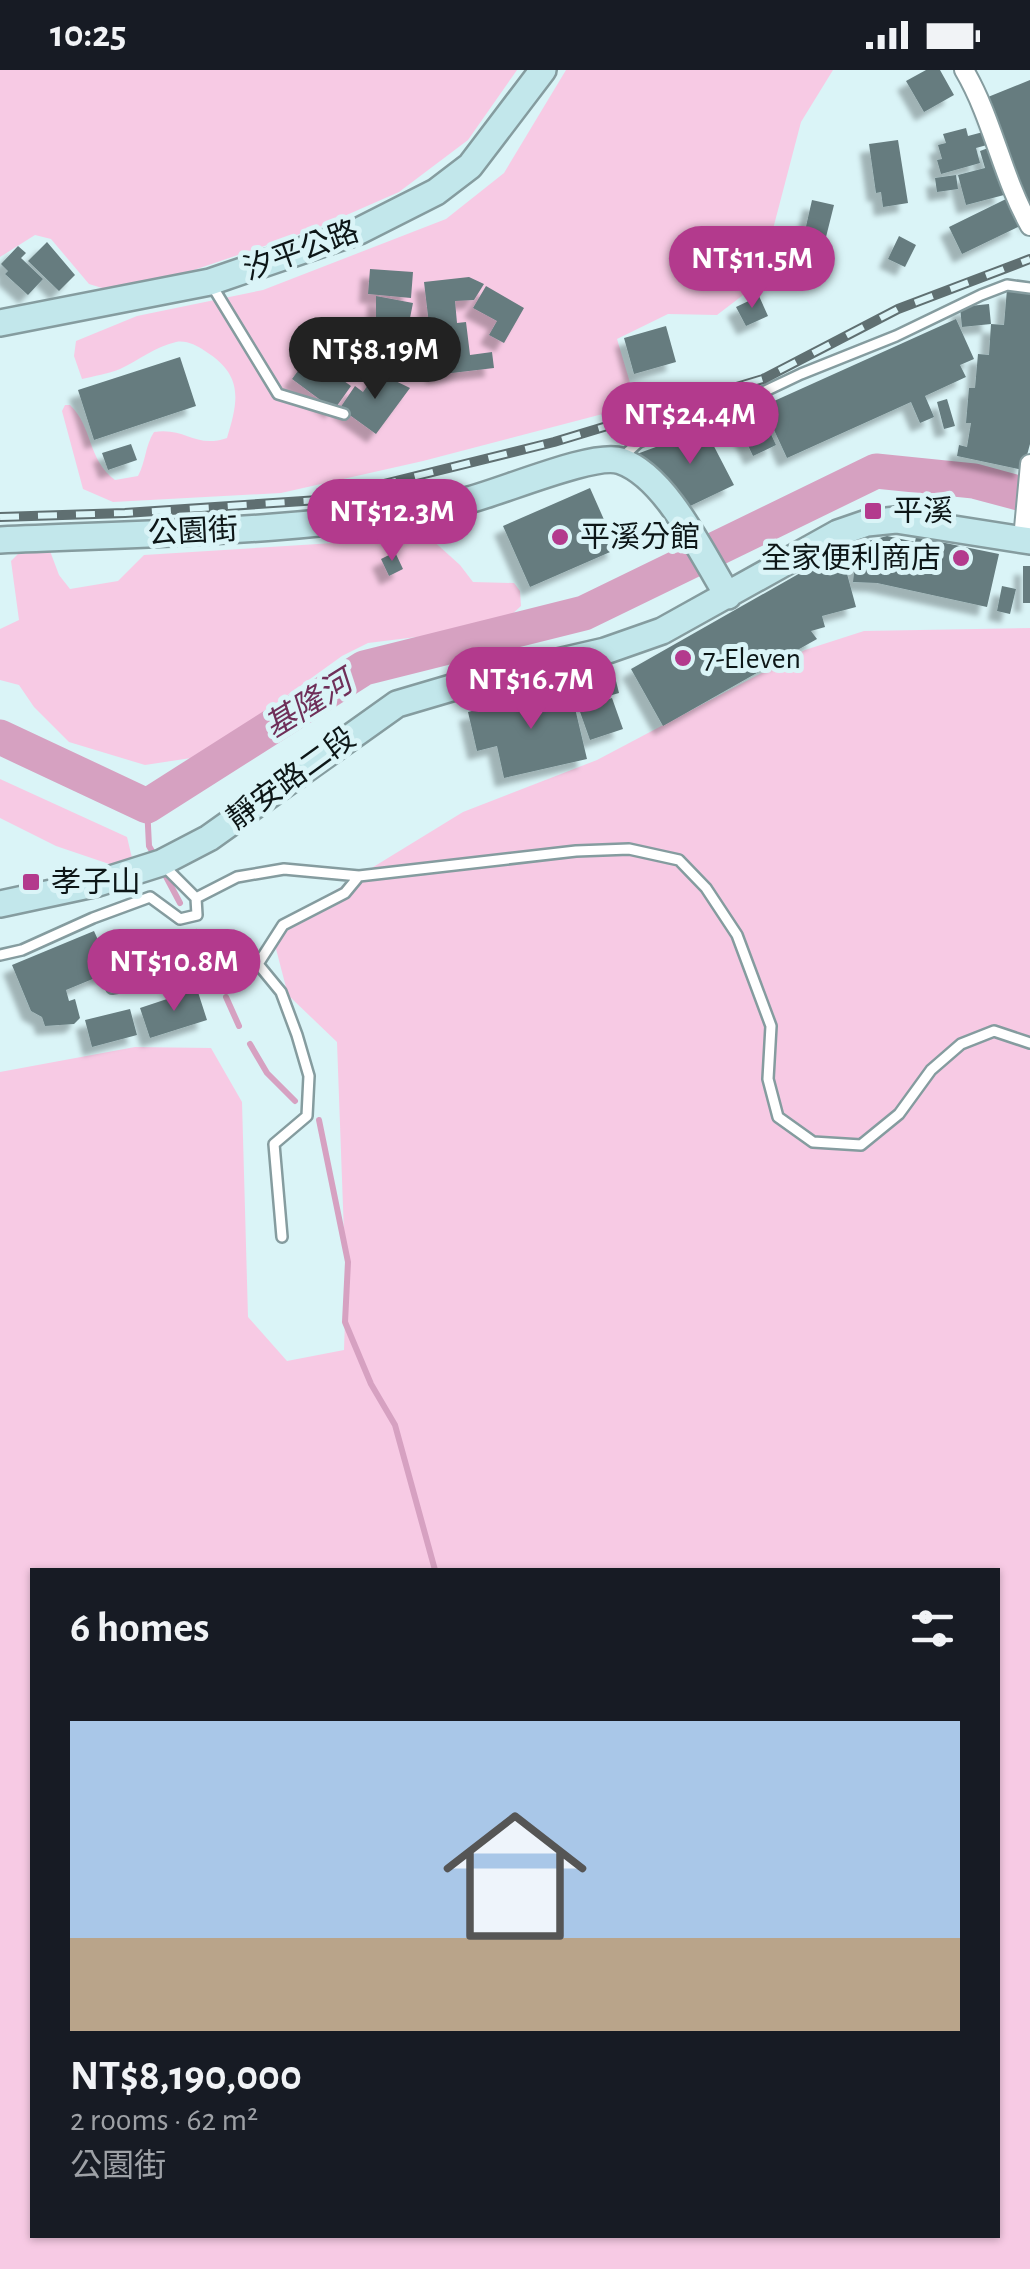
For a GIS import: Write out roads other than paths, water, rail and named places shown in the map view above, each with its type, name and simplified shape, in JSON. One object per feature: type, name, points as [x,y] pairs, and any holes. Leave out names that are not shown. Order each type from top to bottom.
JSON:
[{"type":"street","name":"汐平公路","points":[[0,322],[210,282],[358,231],[436,192],[470,166],[542,70]]},
{"type":"street","points":[[964,70],[977,92],[1016,203],[1030,226]]},
{"type":"street","points":[[619,459],[644,474],[671,504],[728,596]]},
{"type":"street","name":"公園街","points":[[0,540],[288,527],[383,518],[471,500],[587,462],[619,459]]},
{"type":"street","points":[[1027,540],[1030,464]]},
{"type":"street","name":"靜安路二段","points":[[0,904],[98,883],[153,865],[209,838],[397,704],[474,681],[604,651],[662,631],[838,533],[867,523],[896,520],[1027,540]]},
{"type":"lane","points":[[210,282],[278,394],[344,414]]},
{"type":"lane","name":"公園街","points":[[619,459],[639,442],[727,409],[1006,285],[1030,288]]},
{"type":"lane","points":[[196,898],[238,878],[284,870],[359,876],[629,849],[679,860],[706,888],[737,935],[771,1026],[768,1079],[778,1117],[812,1142],[861,1145],[899,1114],[931,1070],[961,1044],[994,1031],[1030,1043]]},
{"type":"lane","points":[[0,955],[22,950],[150,897],[180,919],[197,915],[196,898],[153,865]]},
{"type":"lane","points":[[112,988],[156,980],[238,982],[258,964],[283,925],[345,893],[359,876]]},
{"type":"lane","points":[[258,964],[281,992],[309,1076],[307,1116],[274,1144],[282,1237]]},
{"type":"waterway","name":"基隆河","points":[[0,737],[147,806],[364,668],[584,613],[876,471],[974,481],[1030,496]]},
{"type":"waterway","points":[[147,806],[149,846],[156,858]]},
{"type":"waterway","points":[[162,869],[180,903]]},
{"type":"waterway","points":[[196,932],[213,967]]},
{"type":"waterway","points":[[226,997],[239,1026]]},
{"type":"waterway","points":[[250,1044],[267,1073],[295,1101]]},
{"type":"waterway","points":[[319,1120],[348,1262],[345,1322],[371,1384],[395,1425],[434,1568]]},
{"type":"railway","points":[[0,517],[319,500],[554,442],[763,379],[898,309],[1030,259]]},
{"type":"place","name":"平溪","points":[[873,511]]},
{"type":"place","name":"平溪分館","points":[[560,537]]},
{"type":"place","name":"全家便利商店","points":[[961,558]]},
{"type":"place","name":"7-Eleven","points":[[683,658]]},
{"type":"place","name":"孝子山","points":[[31,882]]}]
